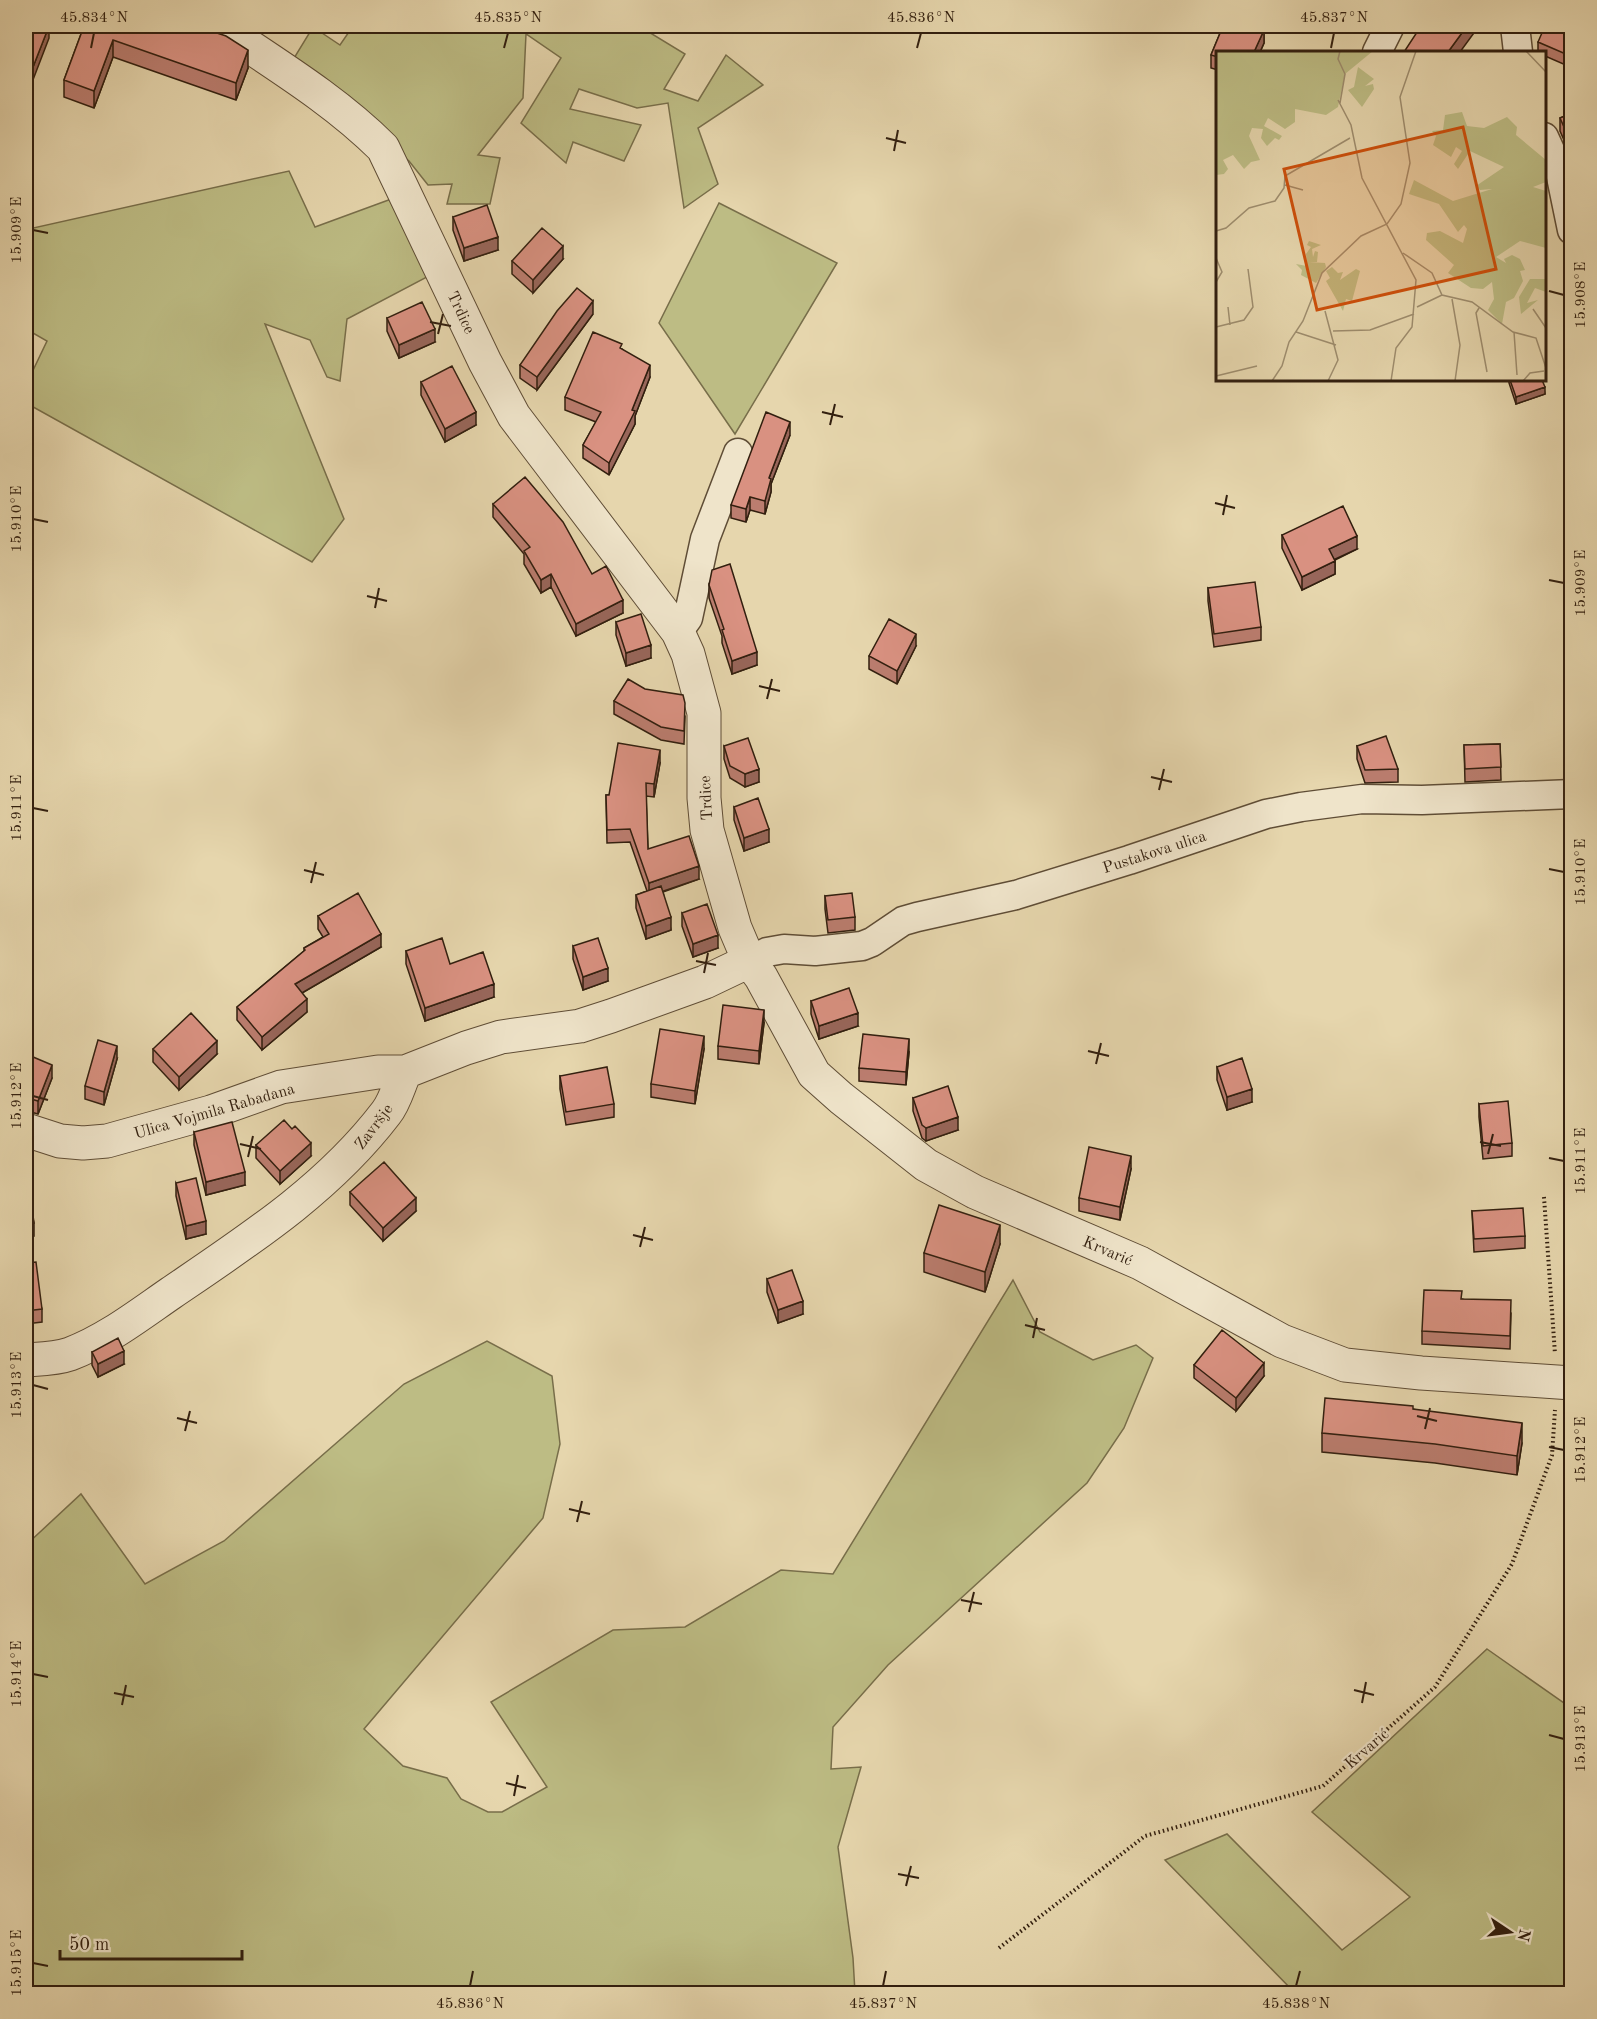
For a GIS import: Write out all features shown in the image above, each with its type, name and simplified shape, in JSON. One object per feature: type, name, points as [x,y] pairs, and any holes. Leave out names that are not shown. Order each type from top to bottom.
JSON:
[{"type":"street","name":"Trdice","points":[[219,26],[328,100],[361,125],[383,148],[485,362],[514,416],[678,632],[688,654],[704,713],[704,798],[707,830],[735,928],[749,961]]},
{"type":"street","points":[[1378,51],[1390,26]]},
{"type":"street","points":[[1515,26],[1518,51]]},
{"type":"street","points":[[1546,139],[1560,172],[1572,230]]},
{"type":"street","points":[[678,632],[688,618],[705,539],[738,453]]},
{"type":"street","name":"Pustakova ulica","points":[[749,961],[767,952],[784,949],[815,951],[862,946],[903,921],[1016,895],[1266,814],[1362,799],[1422,800],[1572,794]]},
{"type":"street","points":[[405,1072],[501,1037],[580,1026],[705,982],[749,961]]},
{"type":"street","name":"Krvarić","points":[[749,961],[761,977],[814,1074],[926,1165],[975,1192],[1140,1263],[1282,1341],[1345,1365],[1564,1383]]},
{"type":"street","name":"Ulica Vojmila Rabadana","points":[[26,1130],[60,1141],[107,1142],[211,1112],[281,1087],[378,1072],[405,1072]]},
{"type":"street","name":"Završje","points":[[26,1360],[53,1359],[71,1354],[116,1330],[292,1209],[347,1159],[388,1111],[405,1072]]},
{"type":"path","points":[[1544,1197],[1564,1383]]},
{"type":"path","name":"Krvarić","points":[[999,1948],[1145,1836],[1323,1786],[1435,1687],[1512,1564],[1552,1455],[1564,1383]]},
{"type":"shaded area","points":[[353,26],[639,26],[685,54],[664,89],[698,101],[726,55],[763,85],[698,128],[718,184],[684,208],[668,103],[637,108],[579,89],[570,109],[641,125],[624,161],[573,142],[566,163],[521,123],[561,58],[526,34],[523,98],[478,155],[500,158],[490,204],[447,204],[452,184],[428,185],[409,161],[291,63],[313,27],[340,45]]},
{"type":"shaded area","points":[[289,171],[315,227],[394,198],[427,277],[347,319],[340,381],[327,377],[310,340],[265,324],[344,519],[312,562],[26,403],[26,385],[47,341],[26,329],[26,273],[30,272],[33,228]]},
{"type":"shaded area","points":[[719,203],[837,263],[735,434],[659,323]]},
{"type":"shaded area","points":[[1013,1280],[1040,1332],[1093,1360],[1136,1345],[1153,1358],[1124,1428],[1087,1483],[888,1665],[833,1727],[831,1769],[861,1767],[838,1847],[853,1958],[855,1993],[26,1993],[26,1545],[81,1494],[145,1584],[224,1541],[404,1384],[487,1341],[552,1376],[560,1444],[543,1518],[364,1729],[403,1766],[447,1778],[461,1799],[488,1812],[502,1812],[547,1787],[491,1702],[613,1630],[685,1627],[781,1570],[833,1574]]},
{"type":"shaded area","points":[[1487,1649],[1571,1708],[1571,1993],[1295,1993],[1165,1860],[1227,1834],[1342,1950],[1410,1897],[1312,1812]]},
{"type":"building","points":[[26,26],[49,26],[26,85]]},
{"type":"building","points":[[84,26],[196,26],[226,36],[248,50],[236,83],[113,40],[94,91],[64,80]]},
{"type":"building","points":[[1223,26],[1254,26],[1264,30],[1254,51],[1216,51],[1216,56],[1211,55]]},
{"type":"building","points":[[1421,26],[1467,26],[1449,51],[1405,51]]},
{"type":"building","points":[[1545,26],[1572,26],[1572,50],[1570,49],[1568,55],[1538,42]]},
{"type":"building","points":[[1572,113],[1572,134],[1568,136],[1560,118]]},
{"type":"building","points":[[487,205],[498,237],[464,248],[453,217]]},
{"type":"building","points":[[542,228],[563,246],[533,280],[512,261]]},
{"type":"building","points":[[577,288],[593,301],[537,377],[520,365],[557,311]]},
{"type":"building","points":[[422,302],[435,329],[399,345],[387,318]]},
{"type":"building","points":[[593,332],[622,344],[620,348],[650,365],[632,410],[635,411],[609,463],[583,445],[601,412],[565,397]]},
{"type":"building","points":[[452,366],[476,412],[445,429],[421,382]]},
{"type":"building","points":[[1510,381],[1542,381],[1545,387],[1516,397]]},
{"type":"building","points":[[766,412],[790,422],[769,478],[771,479],[765,501],[750,497],[746,509],[731,505]]},
{"type":"building","points":[[525,477],[563,522],[592,574],[606,566],[623,600],[576,624],[551,574],[541,580],[524,551],[530,547],[493,504]]},
{"type":"building","points":[[1343,506],[1357,536],[1329,549],[1335,561],[1302,577],[1282,535]]},
{"type":"building","points":[[730,564],[757,652],[732,661],[709,585],[712,570]]},
{"type":"building","points":[[1255,582],[1261,627],[1214,634],[1208,588]]},
{"type":"building","points":[[641,614],[651,645],[626,653],[616,622]]},
{"type":"building","points":[[889,619],[916,634],[897,671],[869,656]]},
{"type":"building","points":[[628,679],[645,689],[683,695],[684,731],[661,727],[614,701]]},
{"type":"building","points":[[1386,736],[1398,769],[1365,770],[1357,746]]},
{"type":"building","points":[[748,738],[759,769],[745,774],[730,766],[724,746]]},
{"type":"building","points":[[618,743],[660,750],[654,784],[646,783],[648,849],[689,836],[699,866],[649,883],[630,829],[607,830],[606,795],[609,795]]},
{"type":"building","points":[[1500,744],[1501,767],[1465,769],[1464,745]]},
{"type":"building","points":[[758,798],[769,829],[744,838],[734,807]]},
{"type":"building","points":[[661,886],[671,917],[646,926],[636,895]]},
{"type":"building","points":[[358,893],[381,934],[295,984],[307,999],[262,1037],[237,1007],[305,950],[304,948],[329,934],[318,916]]},
{"type":"building","points":[[852,893],[855,917],[828,920],[825,896]]},
{"type":"building","points":[[707,904],[718,935],[693,944],[682,913]]},
{"type":"building","points":[[442,938],[450,964],[483,952],[494,984],[425,1008],[406,951]]},
{"type":"building","points":[[598,938],[608,968],[583,977],[573,946]]},
{"type":"building","points":[[849,988],[858,1013],[819,1026],[811,1001]]},
{"type":"building","points":[[723,1005],[764,1010],[759,1051],[718,1046]]},
{"type":"building","points":[[191,1013],[217,1041],[179,1077],[153,1049]]},
{"type":"building","points":[[660,1029],[704,1036],[695,1091],[651,1084]]},
{"type":"building","points":[[863,1034],[909,1039],[906,1072],[859,1068]]},
{"type":"building","points":[[98,1040],[117,1046],[104,1092],[85,1086]]},
{"type":"building","points":[[26,1054],[52,1065],[38,1101],[26,1100]]},
{"type":"building","points":[[1242,1058],[1252,1089],[1227,1097],[1217,1067]]},
{"type":"building","points":[[607,1067],[614,1104],[566,1112],[560,1076]]},
{"type":"building","points":[[948,1086],[958,1117],[926,1128],[922,1125],[913,1098]]},
{"type":"building","points":[[1508,1101],[1512,1143],[1483,1146],[1479,1104]]},
{"type":"building","points":[[284,1120],[292,1129],[295,1126],[311,1143],[280,1171],[256,1145]]},
{"type":"building","points":[[232,1122],[245,1172],[206,1182],[194,1132]]},
{"type":"building","points":[[1089,1147],[1131,1156],[1120,1207],[1079,1198]]},
{"type":"building","points":[[384,1162],[416,1198],[383,1228],[350,1192]]},
{"type":"building","points":[[196,1178],[206,1221],[186,1226],[176,1183]]},
{"type":"building","points":[[29,1186],[34,1223],[26,1224],[26,1187]]},
{"type":"building","points":[[939,1205],[1000,1225],[985,1272],[924,1253]]},
{"type":"building","points":[[1523,1208],[1525,1236],[1474,1239],[1472,1211]]},
{"type":"building","points":[[36,1262],[42,1309],[26,1311],[26,1263]]},
{"type":"building","points":[[792,1270],[803,1301],[778,1310],[767,1279]]},
{"type":"building","points":[[1424,1290],[1462,1291],[1461,1299],[1511,1300],[1510,1336],[1422,1331]]},
{"type":"building","points":[[1222,1330],[1264,1363],[1236,1398],[1194,1365]]},
{"type":"building","points":[[118,1338],[124,1351],[98,1364],[92,1352]]},
{"type":"building","points":[[1325,1398],[1413,1406],[1413,1409],[1522,1423],[1517,1456],[1435,1444],[1322,1433]]}]
